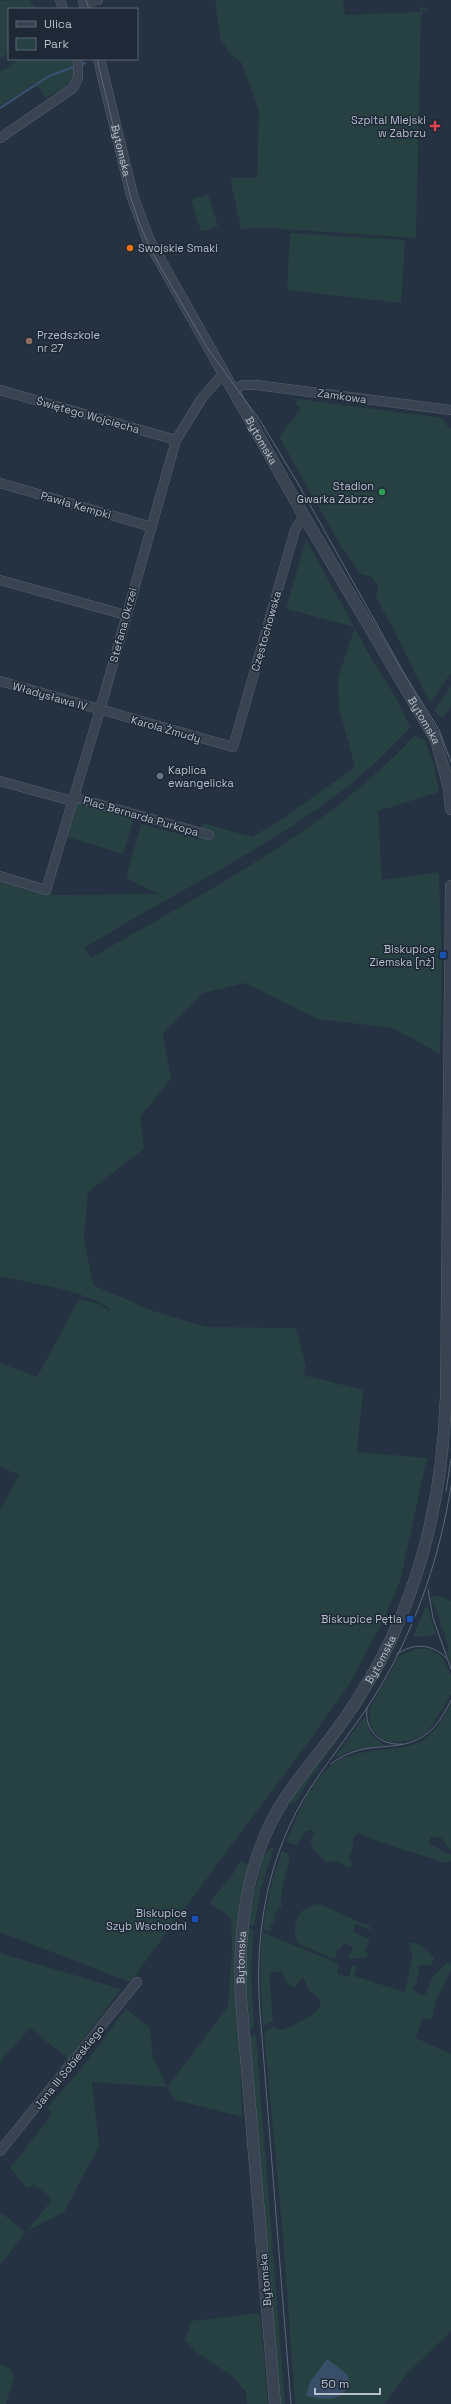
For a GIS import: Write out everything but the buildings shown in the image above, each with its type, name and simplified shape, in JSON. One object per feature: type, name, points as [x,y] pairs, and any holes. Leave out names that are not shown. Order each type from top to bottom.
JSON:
[{"type":"street","points":[[85,4],[98,0]]},
{"type":"street","points":[[0,138],[73,88],[78,78],[78,60]]},
{"type":"street","name":"Bytomska","points":[[99,60],[142,224],[155,253],[304,516],[436,740],[444,766],[451,809]]},
{"type":"street","name":"Stefana Okrzei","points":[[0,876],[46,890],[100,710],[176,440],[202,398],[224,373]]},
{"type":"street","name":"Zamkowa","points":[[233,390],[243,385],[256,385],[451,410]]},
{"type":"street","name":"Świętego Wojciecha","points":[[0,390],[176,440]]},
{"type":"street","name":"Pawła Kempki","points":[[0,483],[152,527]]},
{"type":"street","name":"Częstochowska","points":[[233,747],[296,530],[304,516]]},
{"type":"street","points":[[0,580],[126,615]]},
{"type":"street","name":"Władysława IV","points":[[0,682],[100,710]]},
{"type":"street","name":"Karola Żmudy","points":[[100,710],[233,747]]},
{"type":"street","name":"Plac Bernarda Purkopa","points":[[0,781],[209,835]]},
{"type":"street","name":"Bytomska","points":[[275,2404],[241,1992],[240,1956],[244,1910],[260,1850],[276,1813],[364,1689],[384,1653],[406,1602],[423,1551],[438,1489],[448,1396],[451,886]]},
{"type":"street","name":"Jana III Sobieskiego","points":[[0,2151],[137,1982]]},
{"type":"green space","points":[[29,0],[36,8],[8,8],[8,54],[0,59],[0,1]]},
{"type":"green space","points":[[215,0],[343,0],[345,15],[420,12],[420,7],[427,8],[427,11],[422,10],[421,20],[416,238],[270,228],[241,229],[230,178],[257,178],[259,110],[241,62],[230,54],[220,38]]},
{"type":"green space","points":[[18,60],[74,60],[73,75],[71,80],[64,88],[46,98],[35,83],[0,106],[0,73]]},
{"type":"green space","points":[[208,194],[218,226],[201,232],[191,200]]},
{"type":"green space","points":[[290,233],[405,240],[401,303],[287,290]]},
{"type":"green space","points":[[299,399],[442,418],[448,427],[451,428],[451,673],[430,703],[393,628],[376,598],[378,586],[372,577],[360,574],[341,546],[279,437],[301,409],[295,403]]},
{"type":"green space","points":[[306,539],[354,627],[286,609]]},
{"type":"green space","points":[[355,628],[370,656],[397,699],[410,727],[382,756],[352,783],[320,807],[251,851],[85,948],[91,958],[219,884],[302,831],[342,802],[380,770],[415,735],[425,740],[434,765],[439,792],[378,811],[382,880],[439,872],[442,966],[440,1054],[393,1028],[318,1019],[245,983],[203,993],[163,1034],[171,1079],[140,1117],[144,1149],[88,1192],[84,1237],[93,1285],[153,1311],[206,1327],[296,1328],[306,1367],[303,1375],[363,1390],[357,1452],[427,1458],[400,1581],[384,1619],[350,1683],[315,1733],[130,1982],[0,1932],[0,1510],[19,1475],[0,1467],[0,1363],[37,1377],[79,1299],[99,1304],[109,1311],[112,1310],[100,1303],[72,1292],[0,1276],[0,879],[55,895],[158,894],[126,878],[141,824],[198,839],[203,823],[252,837],[282,819],[355,767],[339,709],[338,678]]},
{"type":"green space","points":[[451,686],[451,706],[442,719],[434,710]]},
{"type":"green space","points":[[78,804],[134,818],[123,854],[65,836],[75,806]]},
{"type":"green space","points":[[438,1596],[451,1601],[451,1663],[446,1651],[449,1650],[434,1604],[431,1603],[430,1597]]},
{"type":"green space","points":[[427,1604],[436,1635],[419,1637],[413,1636]]},
{"type":"green space","points":[[398,1636],[400,1637],[381,1674],[360,1708],[309,1780],[296,1802],[290,1805],[292,1797],[349,1721]]},
{"type":"green space","points":[[415,1649],[430,1649],[443,1658],[451,1675],[451,1694],[434,1723],[424,1735],[408,1741],[390,1742],[381,1738],[372,1729],[369,1710],[398,1657]]},
{"type":"green space","points":[[451,1704],[451,1851],[441,1838],[431,1836],[429,1841],[430,1844],[451,1855],[451,1861],[445,1863],[390,1846],[358,1833],[353,1838],[353,1849],[348,1858],[353,1864],[350,1868],[336,1861],[326,1862],[313,1849],[310,1842],[314,1833],[311,1830],[306,1831],[297,1845],[286,1842],[310,1790],[317,1780],[333,1764],[356,1754],[417,1743],[434,1731]]},
{"type":"green space","points":[[365,1716],[371,1734],[384,1745],[353,1750],[334,1758]]},
{"type":"green space","points":[[274,1847],[261,1889],[254,1926],[247,1926],[263,1857],[269,1849]]},
{"type":"green space","points":[[282,1851],[290,1855],[281,1895],[282,1905],[273,1916],[275,1922],[270,1927],[272,1932],[262,1929],[273,1877]]},
{"type":"green space","points":[[242,1861],[249,1865],[238,1918],[236,1945],[242,2117],[175,2100],[167,2087],[228,2007],[232,1949],[231,1918],[209,1903],[236,1870],[234,1868]]},
{"type":"green space","points":[[319,1904],[369,1926],[373,1931],[356,1924],[353,1931],[370,1940],[365,1952],[367,1953],[367,1958],[350,1959],[347,1952],[351,1954],[353,1947],[343,1943],[340,1950],[336,1951],[337,1957],[331,1958],[297,1943],[295,1929],[298,1917],[306,1908]]},
{"type":"green space","points":[[247,1928],[254,1930],[251,1967],[254,2028],[250,2029],[244,1961]]},
{"type":"green space","points":[[262,1932],[337,1963],[339,1965],[337,1972],[339,1975],[349,1977],[352,1965],[357,1966],[354,1976],[405,1992],[413,1952],[410,1951],[411,1946],[405,1943],[410,1942],[418,1944],[435,1958],[431,1965],[420,1965],[416,1985],[413,1987],[413,1990],[422,1996],[426,1993],[430,1982],[435,1975],[448,1961],[451,1964],[451,1971],[435,2002],[432,2020],[423,2018],[416,2038],[451,2054],[451,2331],[407,2374],[384,2404],[295,2404],[283,2238],[264,2033],[273,2026],[281,2030],[306,2018],[318,2010],[320,2001],[307,1988],[305,1979],[302,1978],[295,1987],[289,1985],[282,1972],[276,1971],[269,1974],[273,2021],[263,2026],[260,1966]]},
{"type":"green space","points":[[0,1953],[121,1989],[68,2059],[30,2028],[0,2062]]},
{"type":"green space","points":[[126,2009],[150,2027],[153,2058],[167,2087],[92,2082],[99,2146],[64,2212],[26,2232],[52,2200],[34,2184],[27,2189],[10,2168],[53,2113],[47,2108],[81,2069]]},
{"type":"green space","points":[[256,2035],[285,2404],[279,2404],[248,2037]]},
{"type":"green space","points":[[0,2212],[26,2232],[0,2265]]},
{"type":"green space","points":[[260,2313],[268,2404],[247,2404],[246,2392],[232,2376],[196,2352],[185,2340],[191,2321]]},
{"type":"green space","points":[[0,2364],[10,2369],[14,2377],[6,2404],[0,2404]]},
{"type":"water","points":[[327,2359],[347,2374],[350,2382],[347,2389],[338,2397],[326,2399],[306,2396],[310,2382]]},
{"type":"waterway","points":[[0,108],[49,76],[76,66]]},
{"type":"tram line","points":[[86,0],[89,8]]},
{"type":"tram line","points":[[97,60],[130,195],[140,225],[153,254],[208,349],[261,422],[300,487],[405,675],[439,730],[451,762]]},
{"type":"tram line","points":[[446,1491],[451,1459]]},
{"type":"tram line","points":[[291,2404],[260,2012],[259,1953],[267,1895],[274,1867],[284,1839],[296,1813],[311,1787],[375,1696],[396,1659],[407,1635],[434,1562],[441,1537],[451,1486]]},
{"type":"tram line","points":[[428,1589],[433,1618],[451,1669]]},
{"type":"tram line","points":[[397,1654],[409,1648],[422,1646],[429,1647],[441,1653],[446,1658]]},
{"type":"tram line","points":[[331,1764],[348,1754],[364,1749],[396,1746],[410,1742],[425,1735],[438,1722],[451,1700]]},
{"type":"tram line","points":[[367,1708],[368,1723],[375,1735],[387,1742],[402,1744]]},
{"type":"place","name":"Szpital Miejski w Zabrzu","points":[[435,126]]},
{"type":"place","name":"Swojskie Smaki","points":[[130,248]]},
{"type":"place","name":"Przedszkole nr 27","points":[[29,341]]},
{"type":"place","name":"Stadion Gwarka Zabrze","points":[[382,492]]},
{"type":"place","name":"Kaplica ewangelicka","points":[[160,776]]},
{"type":"place","name":"Biskupice Ziemska [nż]","points":[[443,955]]},
{"type":"place","name":"Biskupice Pętla","points":[[410,1619]]},
{"type":"place","name":"Biskupice Szyb Wschodni","points":[[195,1919]]}]
